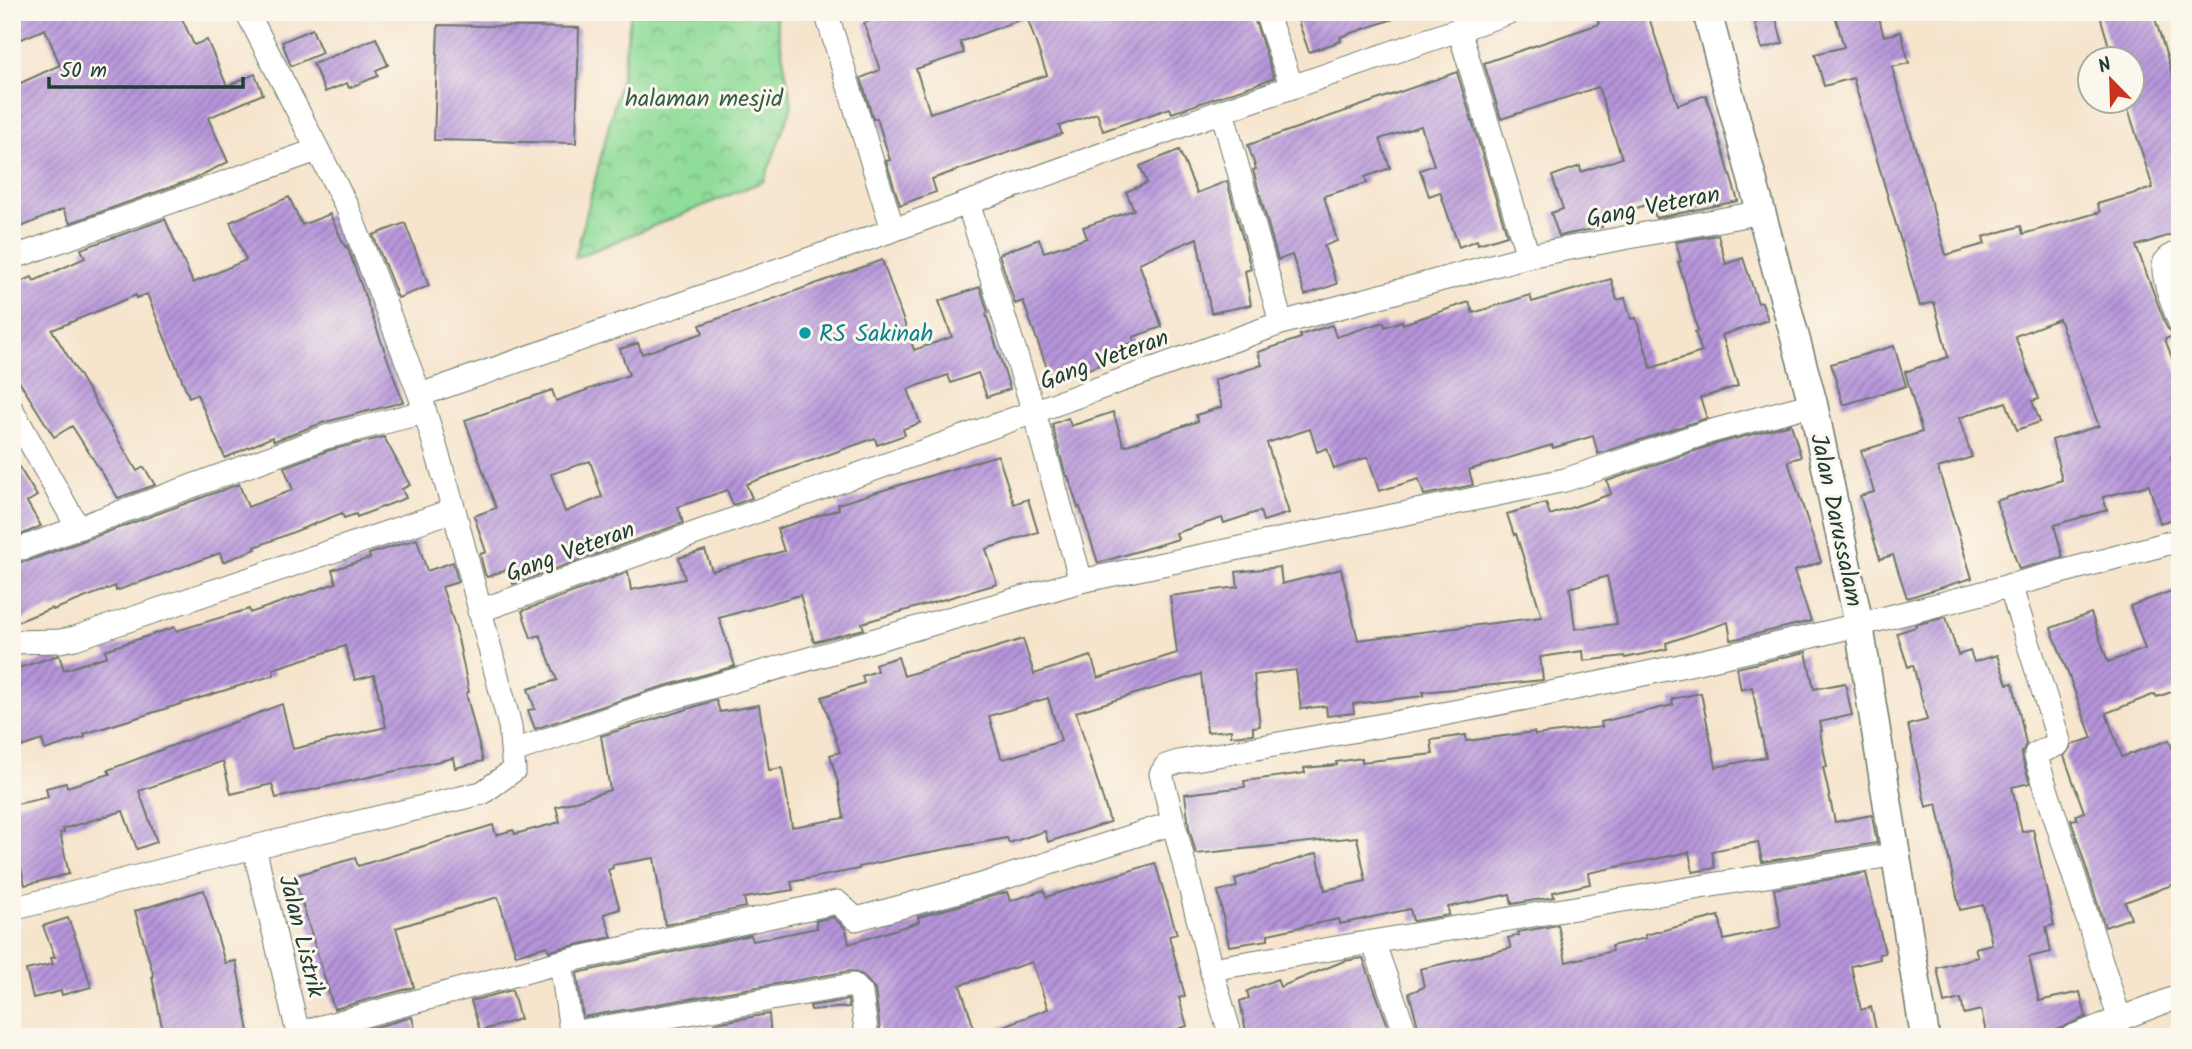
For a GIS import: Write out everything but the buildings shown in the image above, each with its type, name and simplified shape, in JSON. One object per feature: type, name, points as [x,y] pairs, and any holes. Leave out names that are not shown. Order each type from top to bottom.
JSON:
[{"type":"street","points":[[12,909],[254,847],[482,793],[514,770],[510,726],[454,510],[422,403],[348,209],[247,12]]},
{"type":"street","points":[[827,12],[893,230]]},
{"type":"street","points":[[1266,12],[1292,87]]},
{"type":"street","points":[[23,548],[1222,111],[1510,12]]},
{"type":"street","name":"Jalan Darussalam","points":[[1707,12],[1813,404],[1859,625],[1925,1037]]},
{"type":"street","points":[[1459,30],[1528,256]]},
{"type":"street","points":[[1222,111],[1281,323]]},
{"type":"street","points":[[12,258],[317,150]]},
{"type":"street","points":[[968,203],[1034,412],[1081,581]]},
{"type":"street","name":"Gang Veteran","points":[[479,611],[1281,323],[1528,256],[1762,212]]},
{"type":"street","points":[[2180,253],[2165,262],[2164,272],[2180,323]]},
{"type":"street","points":[[514,751],[655,703],[1081,581],[1565,480],[1708,432],[1813,404]]},
{"type":"street","points":[[12,410],[78,528]]},
{"type":"street","points":[[12,642],[75,638],[454,510]]},
{"type":"street","points":[[1231,1037],[1161,774],[1166,766],[1526,699],[1859,625],[2180,541]]},
{"type":"street","points":[[2010,585],[2059,741],[2058,744],[2036,754],[2036,757],[2120,1020]]},
{"type":"street","points":[[299,1035],[561,962],[837,902],[856,919],[985,884],[1173,823]]},
{"type":"street","name":"Jalan Listrik","points":[[254,847],[299,1035]]},
{"type":"street","points":[[1211,969],[1896,854]]},
{"type":"street","points":[[1373,942],[1407,1037]]},
{"type":"street","points":[[561,962],[569,1026],[572,1031],[853,985],[861,993],[867,1037]]},
{"type":"street","points":[[2072,1037],[2180,996]]},
{"type":"green space","name":"halaman mesjid","points":[[631,12],[775,12],[792,106],[764,181],[575,258],[622,74]]},
{"type":"place","name":"RS Sakinah","points":[[805,333]]}]
